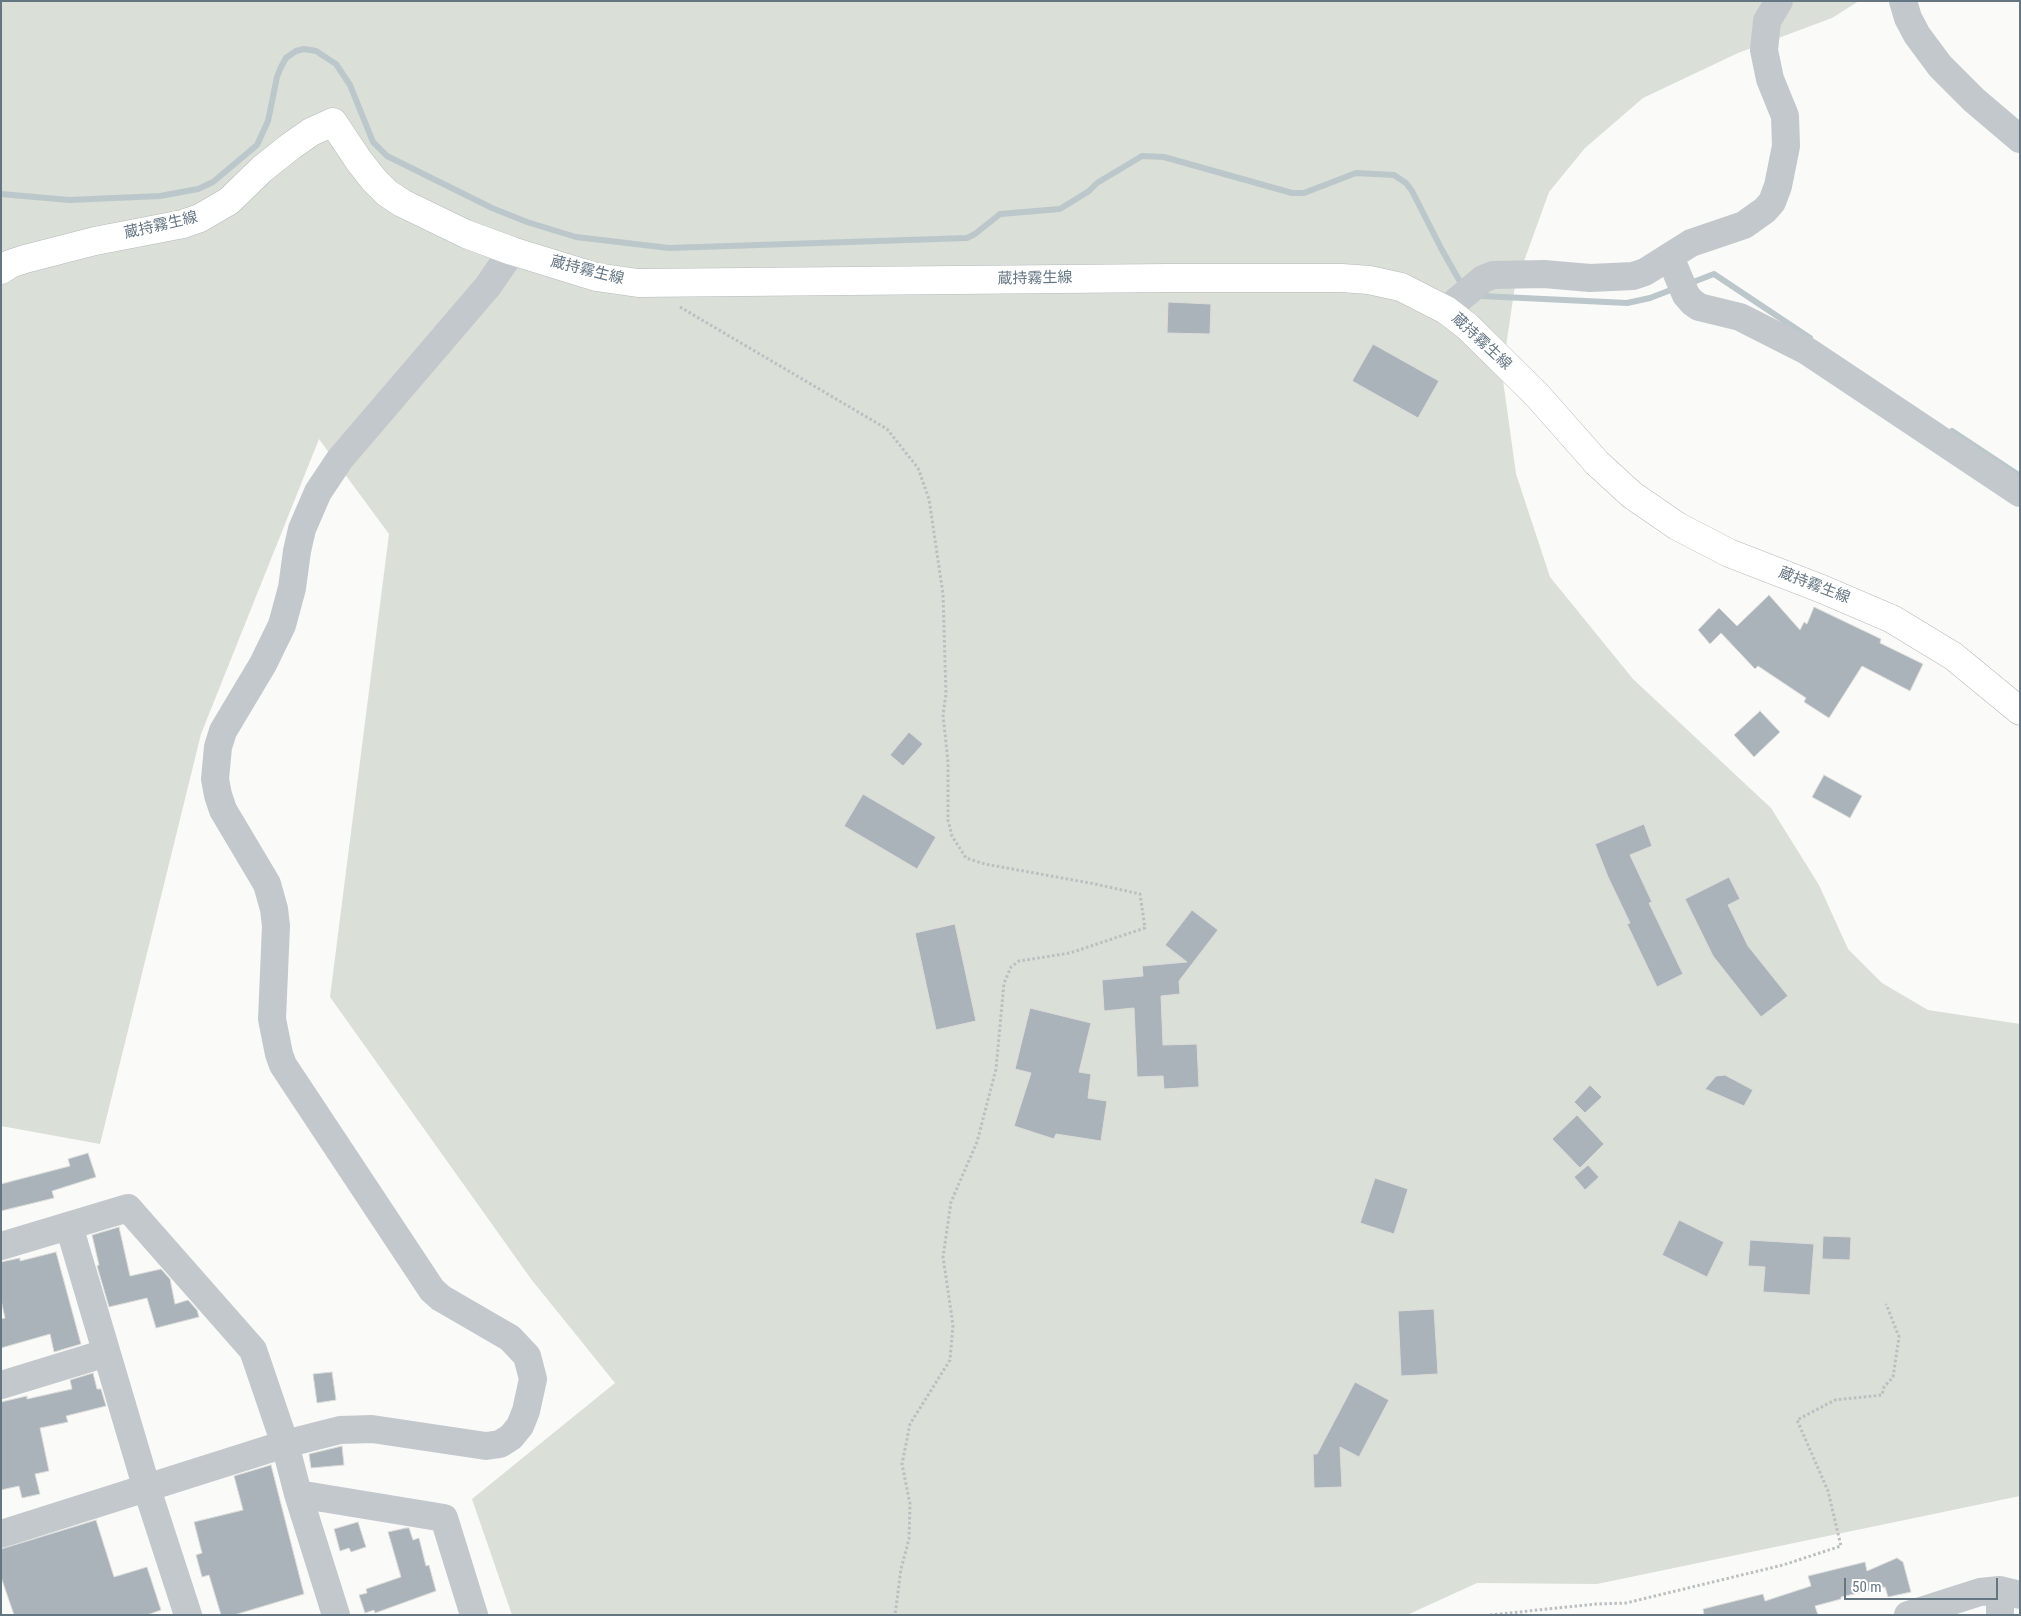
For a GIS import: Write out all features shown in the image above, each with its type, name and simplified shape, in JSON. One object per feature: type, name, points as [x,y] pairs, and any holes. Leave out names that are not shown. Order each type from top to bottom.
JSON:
[{"type":"main road","name":"蔵持霧生線","points":[[1,270],[10,264],[26,259],[95,241],[183,224],[200,218],[229,201],[291,146],[311,132],[333,122],[358,161],[387,193],[402,203],[466,234],[512,251],[596,277],[638,283],[1168,278],[1342,278],[1369,280],[1401,287],[1452,306],[1467,326],[1537,395],[1597,463],[1632,495],[1677,526],[1729,554],[1822,589],[1892,619],[1953,656],[2020,711]]},
{"type":"street","points":[[1452,306],[1483,279],[1493,275],[1507,273],[1590,278],[1633,276],[1673,263],[1691,243],[1744,225],[1755,219],[1772,202],[1783,169],[1786,126],[1780,102],[1766,65],[1764,50],[1767,22],[1779,1]]},
{"type":"street","points":[[1903,1],[1916,35],[1940,66],[1974,100],[2020,139]]},
{"type":"street","points":[[1,1534],[285,1444],[352,1429],[382,1430],[486,1446],[500,1444],[511,1437],[520,1426],[531,1393],[533,1379],[531,1366],[521,1348],[510,1338],[441,1298],[432,1290],[283,1065],[272,1019],[276,926],[271,898],[267,884],[223,810],[215,779],[218,746],[223,731],[263,664],[282,625],[292,588],[296,551],[302,528],[318,492],[340,459],[488,286],[512,251]]},
{"type":"street","points":[[1673,263],[1686,295],[1699,307],[1740,318],[1807,351],[2020,493]]},
{"type":"street","points":[[1,1246],[128,1208],[253,1350],[285,1444],[298,1494],[336,1615]]},
{"type":"street","points":[[69,1226],[147,1489],[188,1615]]},
{"type":"street","points":[[1,1385],[106,1353]]},
{"type":"street","points":[[298,1494],[444,1518],[474,1615]]},
{"type":"street","points":[[1908,1615],[1980,1592],[2006,1600]]},
{"type":"path","points":[[673,303],[886,428],[918,468],[929,499],[943,594],[946,694],[943,715],[948,762],[948,820],[952,836],[966,858],[985,864],[1140,894],[1145,928],[1070,953],[1019,961],[1011,967],[1004,983],[996,1069],[977,1142],[951,1202],[943,1257],[953,1325],[950,1360],[910,1424],[902,1464],[910,1504],[909,1539],[901,1569],[895,1615]]},
{"type":"path","points":[[1490,1615],[1596,1604],[1626,1603],[1783,1565],[1841,1546],[1828,1491],[1797,1420],[1835,1400],[1882,1395],[1884,1388],[1893,1377],[1899,1337],[1886,1304]]},
{"type":"shaded area","points":[[1,1],[1859,1],[1832,18],[1738,53],[1643,98],[1585,148],[1549,192],[1515,286],[1502,373],[1516,474],[1550,577],[1633,679],[1771,808],[1819,885],[1848,949],[1882,983],[1928,1010],[2020,1024],[2020,1496],[1597,1584],[1477,1583],[1407,1615],[512,1615],[472,1499],[615,1383],[531,1279],[330,997],[389,534],[319,439],[201,734],[100,1144],[1,1126]]},
{"type":"building","points":[[1168,302],[1211,304],[1210,334],[1167,333]]},
{"type":"building","points":[[1373,344],[1439,381],[1418,418],[1352,381]]},
{"type":"building","points":[[1769,595],[1800,630],[1804,622],[1807,624],[1814,607],[1881,639],[1880,643],[1923,664],[1910,691],[1862,666],[1829,718],[1804,702],[1806,698],[1758,666],[1755,669],[1721,633],[1710,644],[1698,630],[1719,608],[1737,626]]},
{"type":"building","points":[[1760,711],[1780,732],[1754,757],[1734,735]]},
{"type":"building","points":[[909,732],[923,744],[903,766],[890,755]]},
{"type":"building","points":[[1824,775],[1862,796],[1850,818],[1812,797]]},
{"type":"building","points":[[863,794],[936,837],[917,869],[844,826]]},
{"type":"building","points":[[1644,824],[1652,846],[1630,855],[1652,902],[1649,903],[1683,974],[1657,987],[1627,924],[1630,923],[1595,844]]},
{"type":"building","points":[[1729,877],[1740,899],[1728,905],[1748,946],[1788,996],[1761,1017],[1713,956],[1685,899]]},
{"type":"building","points":[[1192,910],[1218,930],[1179,981],[1180,994],[1161,996],[1163,1045],[1197,1044],[1199,1087],[1164,1089],[1163,1076],[1137,1077],[1134,1008],[1104,1011],[1102,980],[1143,976],[1142,966],[1187,962],[1165,945]]},
{"type":"building","points":[[955,924],[976,1021],[936,1030],[915,933]]},
{"type":"building","points":[[1030,1008],[1091,1023],[1079,1072],[1091,1074],[1088,1098],[1107,1101],[1101,1141],[1056,1134],[1054,1139],[1014,1126],[1031,1073],[1015,1069]]},
{"type":"building","points":[[1725,1075],[1753,1090],[1744,1106],[1705,1089],[1716,1076]]},
{"type":"building","points":[[1590,1085],[1602,1097],[1585,1113],[1574,1102]]},
{"type":"building","points":[[1577,1115],[1604,1144],[1580,1168],[1552,1139]]},
{"type":"building","points":[[88,1153],[96,1177],[52,1191],[54,1198],[1,1211],[1,1184],[70,1166],[68,1159]]},
{"type":"building","points":[[1588,1165],[1599,1177],[1585,1190],[1574,1177]]},
{"type":"building","points":[[1375,1178],[1408,1189],[1394,1234],[1360,1223]]},
{"type":"building","points":[[1679,1220],[1724,1242],[1707,1277],[1662,1255]]},
{"type":"building","points":[[119,1227],[130,1276],[161,1269],[170,1279],[175,1304],[188,1300],[197,1310],[199,1317],[156,1328],[147,1298],[109,1307],[97,1266],[99,1265],[92,1235]]},
{"type":"building","points":[[1823,1236],[1851,1237],[1850,1260],[1822,1259]]},
{"type":"building","points":[[1750,1240],[1814,1244],[1810,1295],[1763,1292],[1765,1267],[1748,1266]]},
{"type":"building","points":[[56,1252],[81,1344],[54,1352],[50,1334],[1,1348],[1,1319],[5,1318],[1,1300],[1,1262],[20,1258],[20,1261]]},
{"type":"building","points":[[1434,1309],[1438,1374],[1401,1376],[1398,1311]]},
{"type":"building","points":[[332,1372],[336,1400],[317,1403],[313,1374]]},
{"type":"building","points":[[93,1373],[97,1389],[101,1389],[106,1406],[66,1416],[68,1422],[40,1428],[49,1471],[35,1474],[40,1494],[22,1498],[19,1486],[1,1490],[1,1402],[27,1396],[27,1399],[72,1389],[70,1380]]},
{"type":"building","points":[[1355,1382],[1389,1400],[1359,1457],[1340,1447],[1342,1487],[1314,1488],[1313,1454],[1317,1454]]},
{"type":"building","points":[[342,1446],[344,1465],[311,1468],[309,1454]]},
{"type":"building","points":[[271,1465],[304,1594],[234,1615],[221,1615],[209,1575],[202,1577],[196,1555],[202,1553],[194,1522],[243,1510],[234,1476]]},
{"type":"building","points":[[96,1520],[114,1577],[147,1567],[161,1610],[147,1615],[14,1615],[1,1577],[1,1549]]},
{"type":"building","points":[[358,1522],[366,1547],[351,1552],[349,1548],[340,1551],[334,1529]]},
{"type":"building","points":[[409,1528],[413,1540],[419,1538],[426,1566],[429,1565],[436,1591],[375,1613],[374,1610],[365,1613],[359,1595],[367,1593],[366,1589],[401,1577],[388,1532]]},
{"type":"building","points":[[1897,1558],[1903,1562],[1911,1592],[1888,1597],[1885,1587],[1841,1597],[1841,1599],[1815,1606],[1818,1615],[1704,1615],[1703,1609],[1763,1594],[1765,1601],[1811,1586],[1808,1576],[1865,1562],[1867,1571]]},
{"type":"waterway","points":[[1,194],[69,200],[160,196],[198,189],[213,182],[257,145],[268,121],[277,77],[281,67],[286,58],[296,51],[304,49],[316,51],[336,64],[350,85],[373,142],[387,156],[492,208],[527,222],[576,237],[669,248],[967,238],[1000,214],[1060,209],[1089,191],[1097,183],[1142,156],[1164,157],[1292,193],[1304,193],[1356,173],[1394,175],[1406,183],[1412,191],[1463,287]]},
{"type":"waterway","points":[[1688,284],[1714,274],[1810,338]]},
{"type":"waterway","points":[[1477,294],[1482,296],[1627,303],[1650,298],[1676,288]]},
{"type":"waterway","points":[[1952,431],[2020,476]]}]
